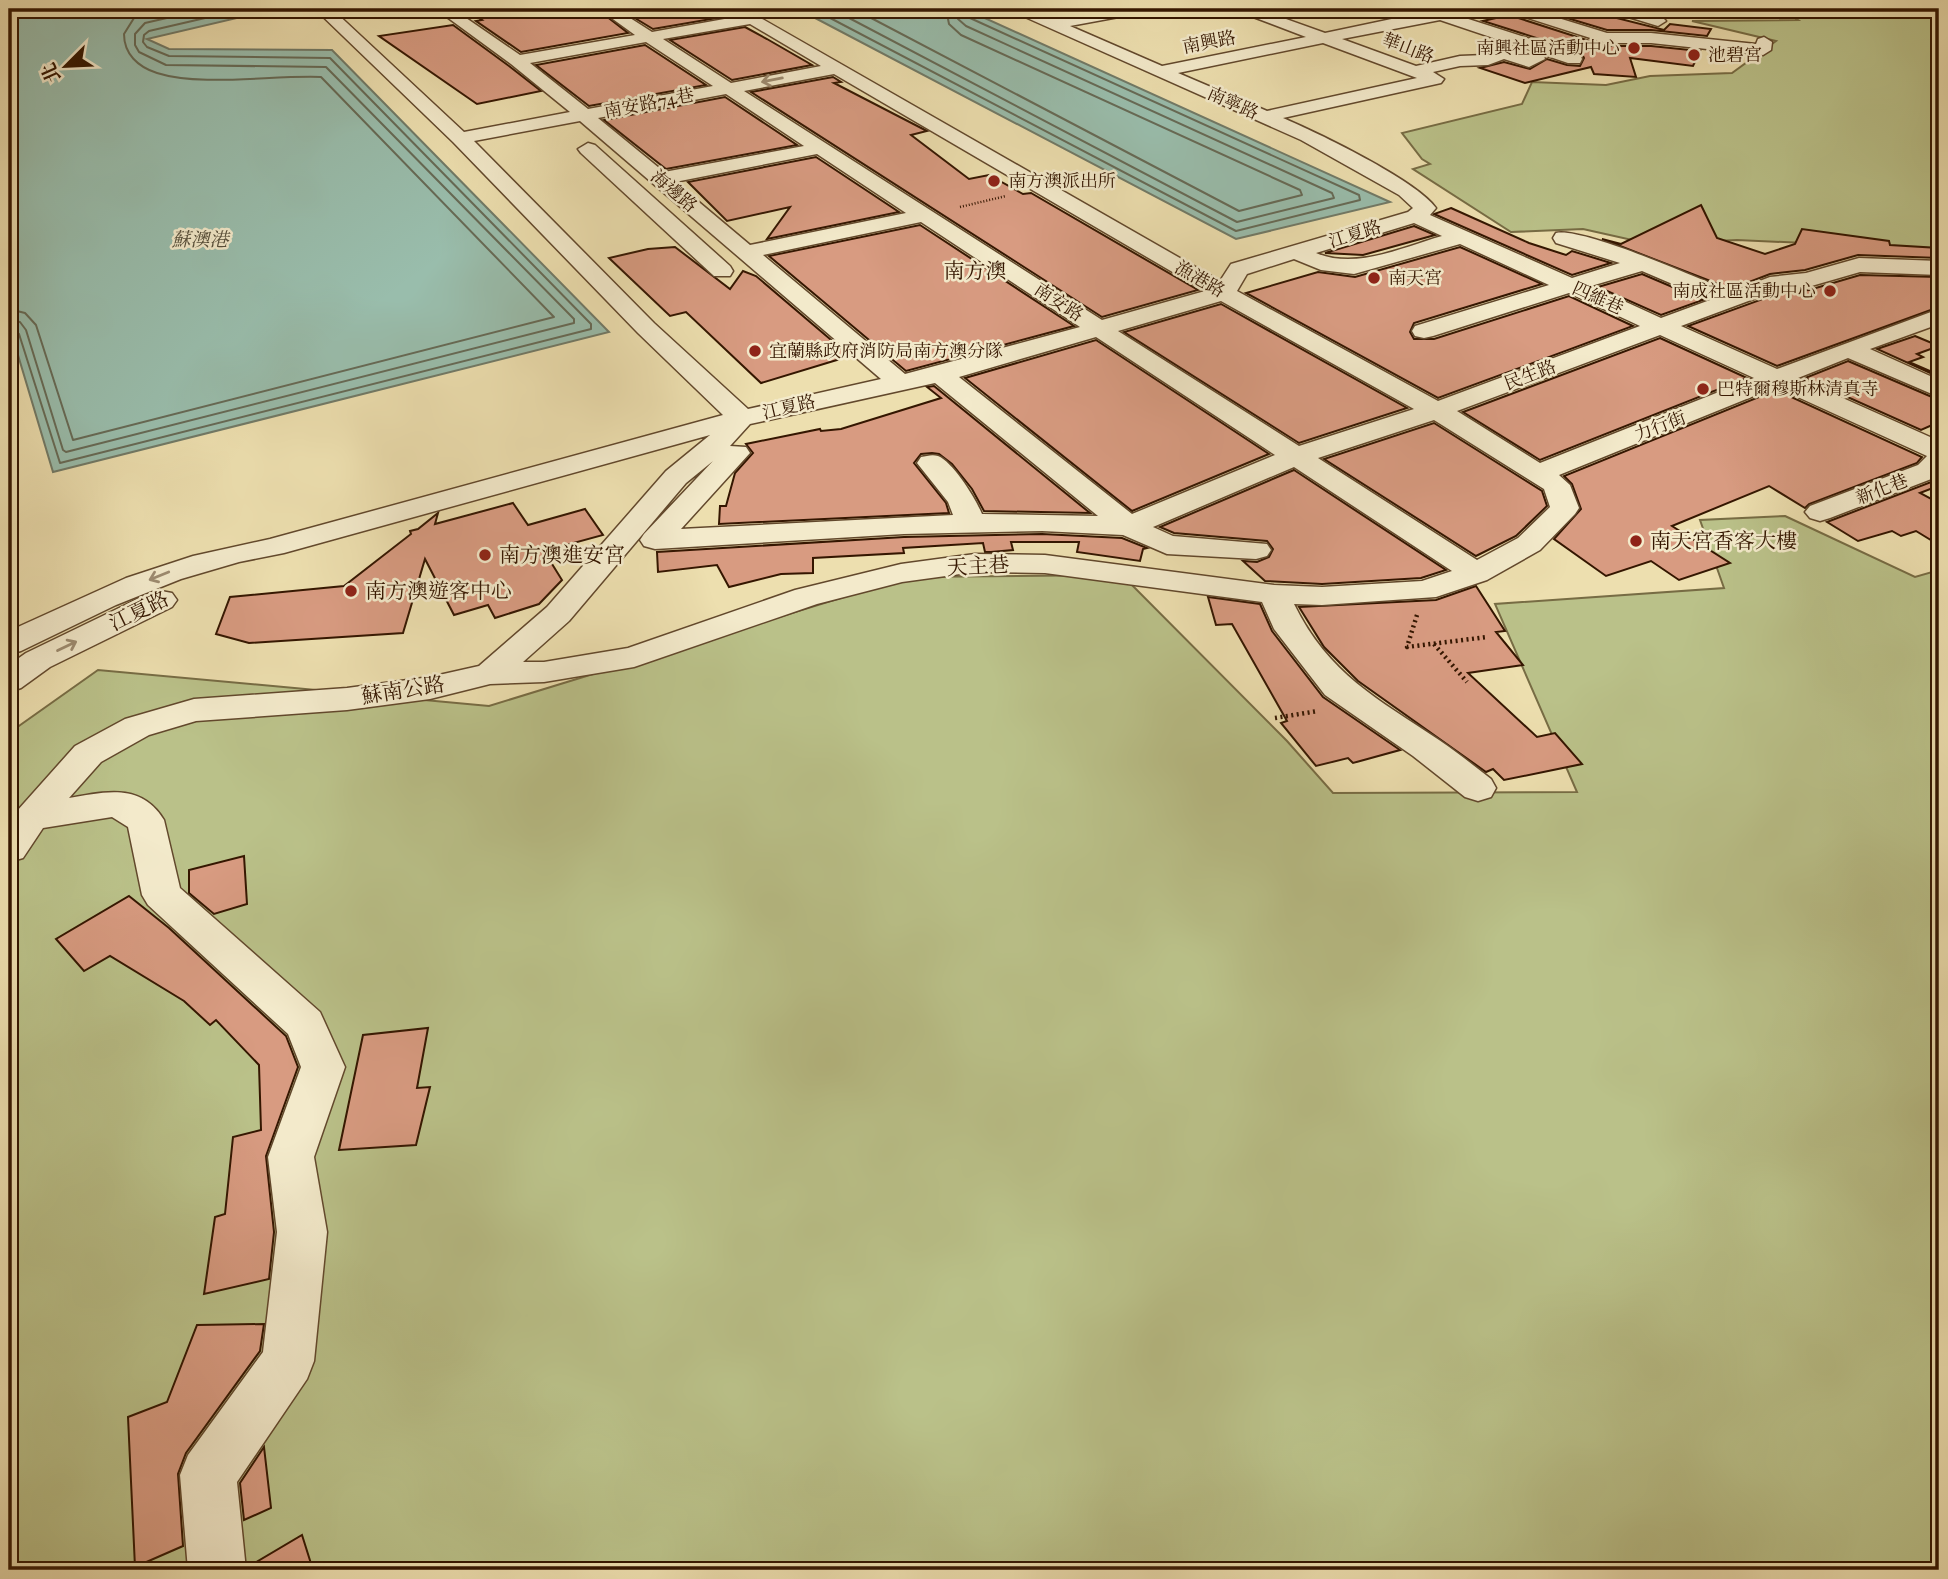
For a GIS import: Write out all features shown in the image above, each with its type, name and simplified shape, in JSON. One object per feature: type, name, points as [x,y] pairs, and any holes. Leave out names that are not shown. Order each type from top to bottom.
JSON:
[{"type":"street","points":[[323,9],[460,138],[646,328],[742,418],[736,453],[654,540],[970,522],[1129,526]]},
{"type":"street","name":"海邊路","points":[[443,9],[517,60],[899,382]]},
{"type":"street","name":"南安路","points":[[606,9],[1476,573]]},
{"type":"street","name":"漁港路","points":[[725,9],[752,19],[839,68],[1224,293],[1459,423],[1556,485],[1564,508],[1529,544],[1476,573]]},
{"type":"street","name":"南寧路","points":[[1019,9],[1308,136],[1406,191],[1426,208],[1415,216]]},
{"type":"street","points":[[1053,24],[1094,12],[1135,9]]},
{"type":"street","name":"華山路","points":[[1245,9],[1435,79],[1266,117]]},
{"type":"street","points":[[1423,9],[1574,59]]},
{"type":"street","name":"南興路","points":[[1161,71],[1471,9]]},
{"type":"street","points":[[1514,9],[1606,38],[1651,38],[1763,50],[1764,42]]},
{"type":"street","points":[[1617,9],[1658,21]]},
{"type":"street","points":[[517,60],[752,19]]},
{"type":"street","points":[[1426,48],[1460,61]]},
{"type":"street","points":[[1416,71],[1460,61],[1488,60],[1503,53],[1530,62],[1554,52]]},
{"type":"street","name":"南安路74巷","points":[[460,138],[839,68]]},
{"type":"street","points":[[537,104],[722,271]]},
{"type":"street","points":[[660,179],[821,148]]},
{"type":"street","points":[[746,252],[925,215]]},
{"type":"street","name":"四維巷","points":[[1415,216],[1939,451]]},
{"type":"street","name":"江夏路","points":[[9,644],[71,613],[182,567],[229,554],[272,547],[742,418],[940,374],[1100,329],[1224,293],[1239,269],[1415,216]]},
{"type":"street","name":"江夏路","points":[[1294,252],[1321,263],[1354,267],[1463,237]]},
{"type":"street","points":[[1564,238],[1643,263],[1730,300]]},
{"type":"street","points":[[1424,331],[1643,263]]},
{"type":"street","name":"民生路","points":[[1129,526],[1297,456],[1434,411],[1777,282],[1808,280],[1859,265],[1939,268]]},
{"type":"street","name":"力行街","points":[[1537,474],[1781,379],[1848,349],[1939,316]]},
{"type":"street","points":[[1906,329],[1939,344]]},
{"type":"street","points":[[1848,349],[1939,388]]},
{"type":"street","points":[[940,374],[1129,526],[1167,545],[1256,550]]},
{"type":"street","name":"蘇南公路","points":[[20,832],[88,754],[137,727],[194,710],[347,699],[430,688],[490,674],[558,614],[676,477],[714,447],[742,418]]},
{"type":"street","points":[[631,449],[676,477]]},
{"type":"street","name":"新化巷","points":[[1820,512],[1928,471],[1939,460]]},
{"type":"street","points":[[931,463],[962,500],[970,522]]},
{"type":"street","name":"江夏路","points":[[9,681],[38,660],[272,547]]},
{"type":"street","name":"天主巷","points":[[490,674],[544,672],[634,657],[806,597],[901,573],[975,564],[1045,564],[1274,594],[1322,596],[1425,590],[1476,573]]},
{"type":"street","points":[[1274,594],[1290,629],[1337,687],[1478,788]]},
{"type":"street","points":[[20,832],[118,803],[145,820],[162,895],[305,1024],[323,1067],[291,1157],[302,1232],[288,1361],[208,1475],[217,1570]]},
{"type":"path","points":[[925,215],[1043,187]]},
{"type":"path","points":[[1425,590],[1407,647],[1487,637]]},
{"type":"path","points":[[1433,643],[1466,682]]},
{"type":"green space","points":[[1781,9],[1939,9],[1939,249],[1737,240],[1650,244],[1583,229],[1511,232],[1413,169],[1430,164],[1422,159],[1402,133],[1522,104],[1532,82],[1606,85],[1650,76],[1732,73],[1776,41],[1692,21],[1798,20]]},
{"type":"green space","points":[[1785,516],[1915,577],[1939,570],[1939,1570],[9,1570],[9,733],[98,670],[489,706],[909,577],[1122,575],[1287,741],[1333,793],[1577,792],[1495,604],[1724,588],[1700,520]]},
{"type":"water","name":"蘇澳港","points":[[9,9],[275,9],[147,39],[169,49],[332,50],[609,332],[53,472],[9,325]]},
{"type":"water","points":[[798,9],[965,9],[1390,202],[1236,239]]},
{"type":"building","points":[[466,9],[597,9],[628,33],[521,52],[476,21],[482,20]]},
{"type":"building","points":[[620,9],[710,9],[723,17],[653,29]]},
{"type":"building","points":[[1537,9],[1581,9],[1664,30],[1670,24],[1711,29],[1707,36],[1651,30],[1607,30]]},
{"type":"building","points":[[1509,15],[1605,46],[1651,46],[1700,51],[1693,66],[1630,58],[1636,77],[1594,74],[1591,67],[1525,83],[1480,68],[1504,62],[1530,69],[1547,59],[1580,66],[1584,58],[1581,52],[1483,21]]},
{"type":"building","points":[[453,25],[541,91],[477,104],[379,36]]},
{"type":"building","points":[[745,27],[812,65],[732,80],[670,40]]},
{"type":"building","points":[[645,45],[706,85],[589,106],[536,65]]},
{"type":"building","points":[[833,77],[841,82],[834,83],[927,131],[911,135],[969,179],[989,175],[1023,194],[1031,193],[1198,290],[1102,317],[751,92]]},
{"type":"building","points":[[725,97],[797,145],[666,169],[604,120]]},
{"type":"building","points":[[816,157],[899,212],[767,239],[790,207],[727,221],[688,182]]},
{"type":"building","points":[[1701,205],[1717,238],[1765,254],[1795,244],[1802,229],[1889,241],[1890,245],[1939,248],[1939,258],[1858,255],[1805,270],[1770,274],[1731,289],[1602,239],[1621,244]]},
{"type":"building","points":[[1451,208],[1529,243],[1566,255],[1572,251],[1611,263],[1572,275],[1434,214]]},
{"type":"building","points":[[920,225],[1074,326],[906,371],[769,256]]},
{"type":"building","points":[[1414,226],[1435,235],[1363,255],[1325,253]]},
{"type":"building","points":[[675,247],[730,289],[743,271],[756,276],[850,356],[761,383],[686,312],[670,316],[609,258],[648,249]]},
{"type":"building","points":[[1460,247],[1542,284],[1414,323],[1410,332],[1414,339],[1434,339],[1569,296],[1633,326],[1438,398],[1246,293],[1318,272],[1355,277]]},
{"type":"building","points":[[1642,274],[1703,300],[1661,315],[1598,287]]},
{"type":"building","points":[[1860,275],[1939,277],[1939,307],[1777,366],[1688,326],[1782,292],[1809,290]]},
{"type":"building","points":[[1221,304],[1407,408],[1299,443],[1124,332]]},
{"type":"building","points":[[1915,336],[1939,346],[1917,354],[1923,357],[1909,362],[1939,377],[1877,349]]},
{"type":"building","points":[[1660,338],[1747,378],[1540,460],[1463,412]]},
{"type":"building","points":[[1096,340],[1269,454],[1132,511],[965,378]]},
{"type":"building","points":[[1848,361],[1939,400],[1939,422],[1921,430],[1805,378]]},
{"type":"building","points":[[934,386],[1090,513],[984,511],[972,489],[952,464],[939,454],[932,453],[921,454],[914,463],[946,503],[949,513],[719,524],[720,506],[726,506],[735,473],[753,453],[746,444],[820,429],[841,429],[941,398],[927,387]]},
{"type":"building","points":[[1776,390],[1922,457],[1917,463],[1809,504],[1805,508],[1769,486],[1672,526],[1730,563],[1679,580],[1651,561],[1606,576],[1554,539],[1581,509],[1572,484],[1564,476]]},
{"type":"building","points":[[1434,423],[1542,491],[1547,506],[1516,536],[1476,556],[1324,459]]},
{"type":"building","points":[[1294,470],[1446,570],[1421,578],[1322,584],[1265,581],[1243,561],[1257,562],[1269,557],[1273,549],[1267,541],[1174,533],[1160,527]]},
{"type":"building","points":[[1931,482],[1933,488],[1920,493],[1939,503],[1939,545],[1916,531],[1901,536],[1892,531],[1858,541],[1827,522]]},
{"type":"building","points":[[513,503],[528,525],[585,509],[603,535],[544,551],[562,580],[539,604],[495,618],[488,605],[454,615],[425,559],[403,633],[249,643],[216,634],[230,597],[344,586],[411,534],[410,531],[418,529],[438,513],[435,524]]},
{"type":"building","points":[[1042,534],[1122,538],[1147,548],[1143,549],[1140,561],[1077,552],[1079,542],[1011,542],[1013,550],[991,552],[985,552],[983,543],[903,548],[904,553],[813,558],[813,573],[781,574],[729,587],[717,565],[658,572],[657,552],[904,537]]},
{"type":"building","points":[[1476,586],[1505,631],[1496,632],[1523,665],[1468,673],[1537,737],[1555,733],[1582,764],[1504,780],[1493,769],[1486,772],[1358,681],[1324,647],[1299,607],[1436,600]]},
{"type":"building","points":[[1208,597],[1260,604],[1272,631],[1323,697],[1400,750],[1353,763],[1348,758],[1316,766],[1281,723],[1287,721],[1232,624],[1216,625]]},
{"type":"building","points":[[244,856],[247,904],[214,914],[189,893],[189,870]]},
{"type":"building","points":[[129,896],[169,928],[286,1036],[298,1067],[266,1156],[274,1232],[269,1279],[204,1294],[215,1217],[225,1214],[233,1137],[261,1130],[259,1065],[216,1020],[210,1025],[184,1001],[110,956],[84,971],[56,939]]},
{"type":"building","points":[[428,1028],[417,1088],[430,1087],[416,1145],[339,1150],[363,1035]]},
{"type":"building","points":[[264,1324],[260,1351],[186,1453],[178,1474],[183,1546],[135,1567],[128,1417],[167,1402],[197,1325]]},
{"type":"building","points":[[264,1447],[271,1508],[244,1520],[240,1483]]},
{"type":"building","points":[[302,1535],[313,1570],[248,1570],[248,1567]]},
{"type":"place","name":"南興社區活動中心","points":[[1634,48]]},
{"type":"place","name":"池碧宮","points":[[1694,55]]},
{"type":"place","name":"南方澳派出所","points":[[994,181]]},
{"type":"place","name":"南天宮","points":[[1374,278]]},
{"type":"place","name":"南成社區活動中心","points":[[1830,291]]},
{"type":"place","name":"宜蘭縣政府消防局南方澳分隊","points":[[755,351]]},
{"type":"place","name":"巴特爾穆斯林清真寺","points":[[1703,389]]},
{"type":"place","name":"南天宮香客大樓","points":[[1636,541]]},
{"type":"place","name":"南方澳進安宮","points":[[485,555]]},
{"type":"place","name":"南方澳遊客中心","points":[[351,591]]},
{"type":"district","name":"南方澳","points":[[975,271]]}]
